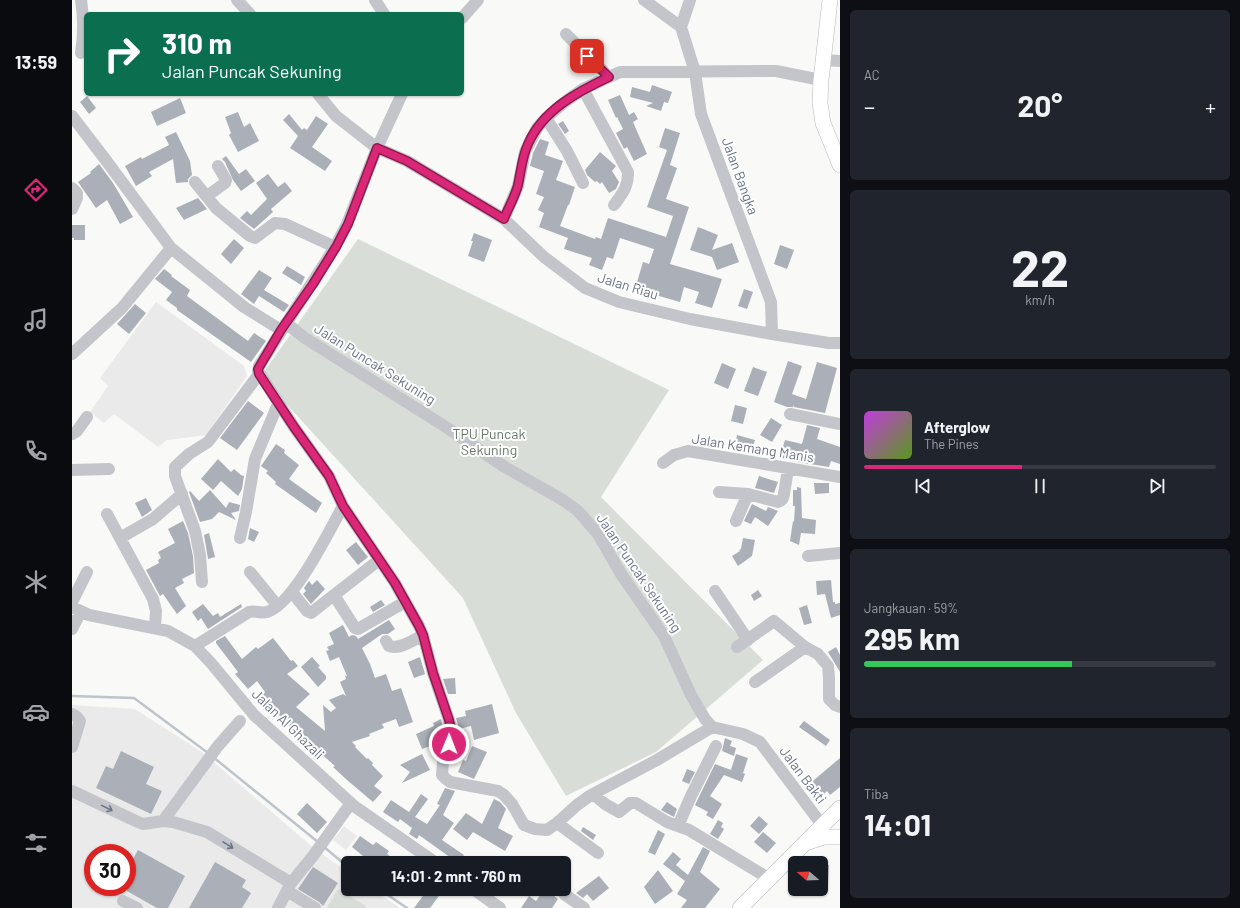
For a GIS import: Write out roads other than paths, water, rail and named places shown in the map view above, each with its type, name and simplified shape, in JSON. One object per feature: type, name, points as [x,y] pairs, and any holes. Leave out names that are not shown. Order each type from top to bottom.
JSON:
[{"type":"main road","points":[[830,0],[821,80],[820,103],[823,122],[840,165]]},
{"type":"main road","points":[[740,908],[768,878],[831,817]]},
{"type":"main road","points":[[805,843],[824,837],[840,837]]},
{"type":"street","points":[[80,55],[84,33],[84,12],[81,0]]},
{"type":"street","points":[[237,0],[248,12]]},
{"type":"street","points":[[375,0],[383,12]]},
{"type":"street","points":[[464,16],[478,0]]},
{"type":"street","points":[[644,0],[681,27],[690,0]]},
{"type":"street","name":"Jalan Bangka","points":[[681,27],[695,72],[701,114],[771,302],[772,334]]},
{"type":"street","points":[[566,34],[609,77]]},
{"type":"street","points":[[823,60],[840,60]]},
{"type":"street","points":[[504,219],[518,186],[528,143],[537,128],[566,101],[583,89],[620,72],[776,71],[821,80]]},
{"type":"street","points":[[583,89],[628,172],[626,189],[614,205]]},
{"type":"street","name":"Jalan Riau","points":[[320,96],[336,116],[377,148],[407,161],[504,219],[544,257],[585,288],[620,302],[690,319],[772,334],[829,343],[840,343]]},
{"type":"street","points":[[202,582],[200,555],[195,531],[174,473],[176,465],[208,442],[259,370],[284,327],[336,247],[348,224],[377,148],[401,96]]},
{"type":"street","name":"Jalan Puncak Sekuning","points":[[73,118],[170,248],[244,307],[305,338],[449,429],[503,466],[563,500],[578,511],[598,534],[621,574],[664,636],[691,695],[712,727]]},
{"type":"street","points":[[546,118],[567,152],[583,183]]},
{"type":"street","points":[[207,196],[225,183],[226,180],[218,166]]},
{"type":"street","points":[[196,182],[216,208],[250,236],[256,238],[275,223],[285,224],[336,247]]},
{"type":"street","points":[[72,188],[77,193],[72,208]]},
{"type":"street","points":[[73,350],[122,308],[170,248]]},
{"type":"street","points":[[259,370],[278,404],[329,476],[343,506],[395,583],[404,602],[419,626],[449,720],[452,734],[442,762],[442,775],[444,778],[450,782],[498,792],[504,795],[512,804],[524,824],[535,830],[547,830],[593,794],[657,760],[712,727]]},
{"type":"street","points":[[240,538],[255,459],[278,404]]},
{"type":"street","points":[[790,414],[840,424]]},
{"type":"street","points":[[72,434],[77,431],[86,417]]},
{"type":"street","name":"Jalan Kemang Manis","points":[[663,463],[674,455],[688,451],[840,477]]},
{"type":"street","points":[[72,470],[109,469]]},
{"type":"street","points":[[720,492],[748,494],[780,502],[784,494],[788,469]]},
{"type":"street","points":[[120,538],[153,519],[182,494]]},
{"type":"street","points":[[736,521],[748,494]]},
{"type":"street","points":[[195,646],[249,612],[267,612],[278,605],[292,592],[328,534],[343,506]]},
{"type":"street","points":[[107,514],[152,600],[156,611],[155,628]]},
{"type":"street","points":[[808,556],[840,553]]},
{"type":"street","points":[[292,592],[310,613],[379,560]]},
{"type":"street","points":[[72,602],[87,572]]},
{"type":"street","points":[[250,572],[278,605]]},
{"type":"street","points":[[715,591],[748,640]]},
{"type":"street","points":[[334,596],[355,628],[358,629],[404,602]]},
{"type":"street","points":[[72,630],[77,609]]},
{"type":"street","name":"Jalan Al Ghazali","points":[[77,609],[89,615],[168,631],[195,646],[254,715],[351,803],[426,856]]},
{"type":"street","points":[[737,648],[774,621],[805,647],[818,654],[828,666],[829,699],[835,705],[840,707]]},
{"type":"street","points":[[386,641],[389,646],[394,648],[407,644],[423,635]]},
{"type":"street","points":[[755,682],[805,647]]},
{"type":"street","points":[[72,714],[80,721],[72,747]]},
{"type":"street","points":[[163,821],[218,746],[240,722]]},
{"type":"street","name":"Jalan Bakti","points":[[712,727],[743,734],[760,742],[831,817]]},
{"type":"street","points":[[678,826],[689,800],[716,746]]},
{"type":"street","points":[[72,791],[143,824],[163,821],[196,827],[207,832],[289,887],[311,907]]},
{"type":"street","points":[[593,794],[605,804],[620,812],[630,802],[634,802],[667,822],[689,830],[768,878]]},
{"type":"street","points":[[278,908],[289,887],[351,803]]},
{"type":"street","points":[[557,823],[598,853]]},
{"type":"street","points":[[483,896],[500,908]]},
{"type":"street","points":[[567,896],[584,908]]},
{"type":"street","points":[[123,901],[137,908]]},
{"type":"waterway","points":[[72,696],[134,698],[208,753]]},
{"type":"waterway","points":[[213,757],[318,842]]},
{"type":"waterway","points":[[324,847],[341,861]]},
{"type":"waterway","points":[[389,896],[407,908]]},
{"type":"park label","name":"TPU Puncak Sekuning","points":[[489,442]]}]
